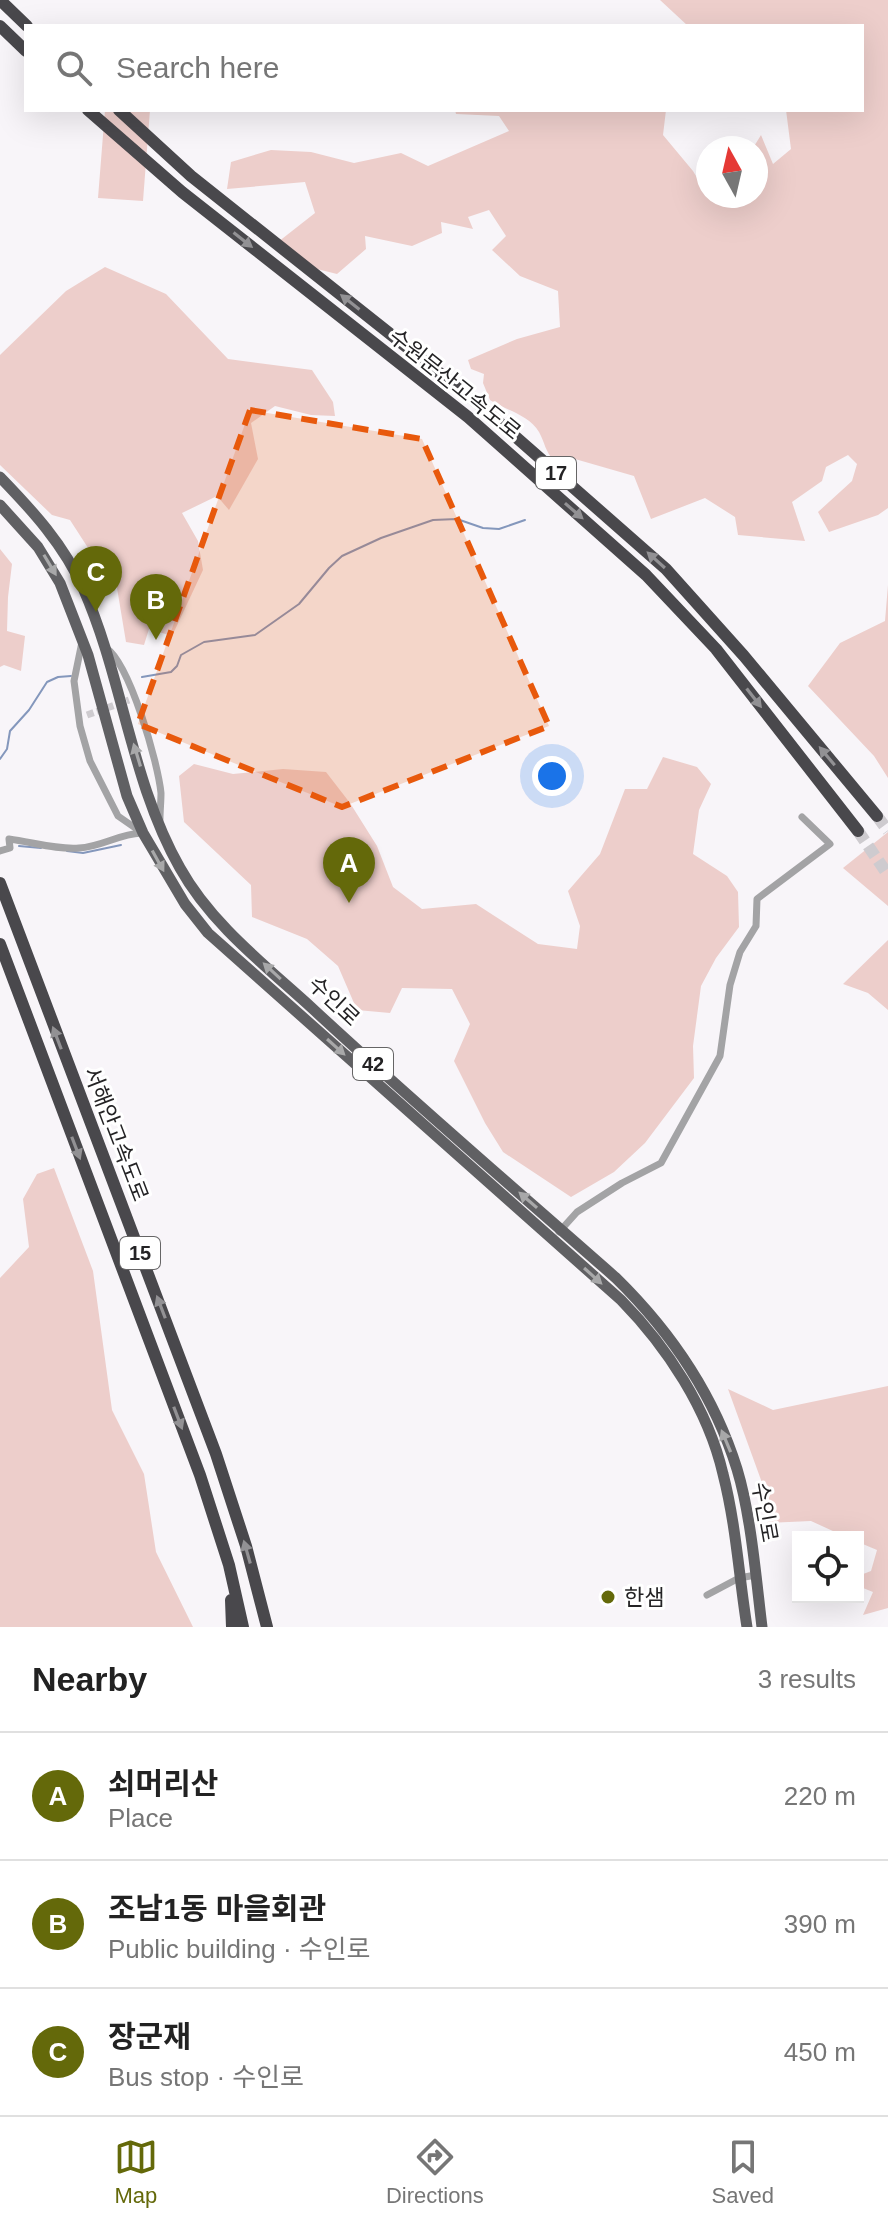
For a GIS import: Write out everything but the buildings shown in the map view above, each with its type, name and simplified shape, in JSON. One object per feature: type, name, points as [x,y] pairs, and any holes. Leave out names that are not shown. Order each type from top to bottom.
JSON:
[{"type":"highway","points":[[0,0],[25,24]]},
{"type":"highway","points":[[0,26],[24,49]]},
{"type":"highway","name":"수원문산고속도로","points":[[90,112],[182,192],[468,417],[646,575],[716,649],[858,831]]},
{"type":"highway","name":"수원문산고속도로","points":[[121,112],[191,176],[476,402],[666,569],[744,656],[877,816]]},
{"type":"highway","name":"서해안고속도로","points":[[0,883],[216,1454],[246,1546],[267,1627]]},
{"type":"highway","name":"서해안고속도로","points":[[0,944],[200,1475],[229,1565],[243,1627]]},
{"type":"highway","points":[[229,1565],[232,1627]]},
{"type":"main road","name":"수인로","points":[[0,477],[30,508],[83,588],[160,825],[180,868],[201,899],[230,932],[342,1036],[616,1278],[672,1339],[704,1391],[737,1469],[762,1627]]},
{"type":"main road","name":"수인로","points":[[0,505],[52,567],[83,640],[127,796],[143,833],[185,904],[208,933],[554,1240],[642,1322],[661,1346],[692,1397],[723,1474],[747,1627]]},
{"type":"street","points":[[83,640],[74,681],[90,761],[118,816],[143,833]]},
{"type":"street","points":[[103,646],[113,653],[132,685],[132,699],[157,771],[161,795],[160,825]]},
{"type":"street","points":[[554,1240],[577,1212],[661,1163],[720,1056],[730,985],[740,952],[756,926],[757,899],[830,844],[802,817]]},
{"type":"street","points":[[0,851],[10,848],[9,839],[80,848],[107,843],[127,834],[143,833]]},
{"type":"street","points":[[707,1595],[739,1578],[756,1575]]},
{"type":"highlighted area","points":[[250,410],[422,439],[549,726],[342,807],[138,724]]},
{"type":"shaded area","points":[[660,0],[888,0],[888,508],[878,515],[829,532],[818,512],[852,481],[857,464],[848,455],[826,467],[822,481],[792,502],[805,541],[738,535],[735,517],[705,498],[651,519],[634,476],[575,459],[554,461],[535,426],[490,400],[483,383],[484,374],[471,369],[468,360],[517,339],[560,327],[558,291],[520,276],[492,250],[506,236],[489,210],[468,217],[473,229],[441,222],[442,233],[412,246],[365,236],[366,249],[337,274],[297,264],[278,242],[315,213],[305,182],[227,189],[231,162],[271,150],[311,152],[354,163],[401,153],[428,166],[509,131],[499,116],[456,112],[666,112],[663,135],[696,176],[696,208],[768,208],[768,152],[773,164],[791,149],[786,112],[864,112],[864,24],[686,24]]},
{"type":"shaded area","points":[[105,112],[150,112],[143,201],[98,198]]},
{"type":"shaded area","points":[[105,267],[166,294],[228,359],[312,370],[333,402],[335,416],[311,415],[275,406],[251,423],[258,459],[229,510],[217,496],[182,513],[198,541],[203,570],[172,636],[149,629],[144,645],[126,642],[113,564],[92,554],[70,520],[52,515],[0,465],[0,355],[66,291]]},
{"type":"shaded area","points":[[0,549],[12,564],[7,631],[25,636],[21,671],[4,665],[0,667]]},
{"type":"shaded area","points":[[888,585],[888,778],[874,756],[808,686],[840,643],[885,621]]},
{"type":"shaded area","points":[[663,757],[697,767],[711,784],[699,810],[693,854],[727,876],[738,892],[739,927],[716,958],[701,986],[693,1046],[694,1078],[645,1143],[614,1172],[571,1197],[503,1152],[485,1123],[454,1061],[470,1024],[452,989],[402,988],[390,1013],[357,1010],[338,966],[307,939],[252,917],[251,885],[184,822],[179,776],[194,764],[233,774],[283,769],[326,772],[377,846],[393,887],[422,909],[476,904],[538,944],[577,949],[580,926],[568,891],[600,854],[625,789],[647,789]]},
{"type":"shaded area","points":[[888,832],[888,906],[843,868]]},
{"type":"shaded area","points":[[888,940],[888,1010],[868,993],[843,984]]},
{"type":"shaded area","points":[[54,1168],[93,1271],[112,1410],[144,1474],[156,1552],[193,1627],[0,1627],[0,1278],[29,1247],[23,1199],[37,1174]]},
{"type":"shaded area","points":[[888,1386],[888,1608],[863,1615],[873,1592],[864,1588],[864,1574],[871,1571],[877,1550],[864,1545],[864,1531],[833,1531],[811,1521],[767,1523],[765,1491],[728,1389],[773,1410]]},
{"type":"waterway","points":[[142,677],[171,672],[181,655],[204,642],[255,635],[299,604],[342,556],[381,538],[433,520],[457,519],[483,528],[499,529],[525,520]]},
{"type":"waterway","points":[[0,759],[7,749],[10,731],[29,710],[47,682],[71,676]]},
{"type":"waterway","points":[[67,851],[83,853],[121,845]]},
{"type":"waterway","points":[[19,846],[41,848]]},
{"type":"tunnel","points":[[87,715],[129,700]]},
{"type":"tunnel","points":[[877,816],[888,831]]},
{"type":"tunnel","points":[[858,831],[888,875]]},
{"type":"place","name":"장군재","points":[[96,612]]},
{"type":"place","name":"조남1동 마을회관","points":[[156,640]]},
{"type":"place","name":"쇠머리산","points":[[349,903]]},
{"type":"place","name":"한샘","points":[[608,1597]]}]
